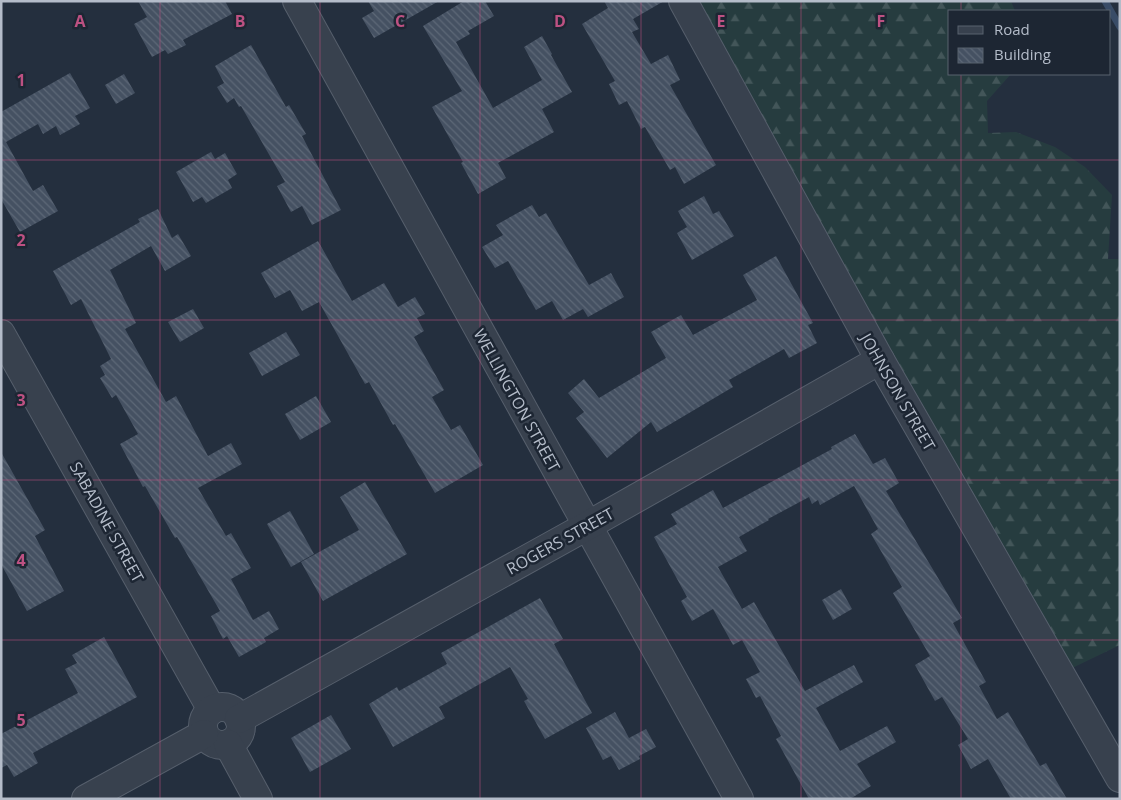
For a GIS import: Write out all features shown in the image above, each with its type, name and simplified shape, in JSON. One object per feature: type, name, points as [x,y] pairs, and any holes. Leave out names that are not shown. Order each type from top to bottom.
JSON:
[{"type":"street","name":"WELLINGTON STREET","points":[[297,1],[739,799]]},
{"type":"street","name":"JOHNSON STREET","points":[[683,1],[880,360],[1120,778]]},
{"type":"street","name":"SABADINE STREET","points":[[1,334],[215,729],[258,799]]},
{"type":"street","name":"ROGERS STREET","points":[[215,729],[218,707],[230,709],[239,719],[587,526],[880,360]]},
{"type":"street","points":[[86,799],[215,729]]},
{"type":"green space","points":[[694,1],[1011,1],[1015,10],[948,10],[948,75],[1010,75],[987,101],[988,133],[1016,132],[1055,147],[1085,167],[1112,195],[1108,259],[1120,259],[1120,645],[1066,671]]},
{"type":"building","points":[[138,1],[225,1],[232,14],[183,40],[186,45],[168,54],[165,50],[152,57],[134,24],[147,17]]},
{"type":"building","points":[[368,1],[439,1],[374,38],[362,18],[374,11]]},
{"type":"building","points":[[464,1],[485,1],[494,16],[468,31],[470,34],[456,42],[493,108],[542,80],[524,47],[542,36],[572,92],[542,109],[554,132],[498,163],[506,178],[478,194],[461,163],[463,162],[432,107],[462,91],[423,26]]},
{"type":"building","points":[[604,1],[664,1],[633,19],[639,29],[632,32],[651,64],[668,55],[680,80],[670,85],[716,165],[684,184],[675,167],[670,170],[645,127],[641,129],[627,101],[619,105],[609,84],[615,81],[582,24],[608,8]]},
{"type":"building","points":[[251,45],[286,107],[289,105],[306,134],[302,136],[341,210],[312,225],[302,206],[291,212],[277,186],[285,182],[241,106],[239,107],[234,98],[227,103],[217,87],[224,83],[215,66]]},
{"type":"building","points":[[70,73],[90,108],[75,116],[80,124],[60,135],[56,126],[43,134],[38,124],[6,142],[33,191],[43,185],[58,211],[20,232],[1,199],[1,112]]},
{"type":"building","points":[[124,74],[135,93],[116,104],[105,85]]},
{"type":"building","points":[[211,152],[215,159],[225,153],[237,174],[228,180],[232,188],[206,203],[202,197],[193,202],[176,172]]},
{"type":"building","points":[[704,196],[713,214],[719,211],[734,236],[692,260],[677,233],[687,227],[678,211]]},
{"type":"building","points":[[532,205],[539,217],[546,213],[589,285],[611,273],[624,297],[588,317],[583,309],[563,320],[552,301],[536,310],[508,261],[495,268],[482,247],[503,235],[496,225]]},
{"type":"building","points":[[158,209],[172,238],[178,234],[191,256],[165,271],[151,246],[110,270],[136,323],[125,329],[166,402],[176,396],[208,456],[231,443],[242,464],[198,488],[226,536],[231,533],[251,568],[231,579],[253,620],[269,611],[279,629],[264,638],[266,642],[239,657],[227,636],[223,639],[211,616],[220,611],[177,537],[175,538],[145,486],[143,487],[120,444],[138,434],[116,395],[112,398],[100,378],[105,375],[100,366],[111,359],[81,299],[71,305],[53,271],[140,222],[138,219]]},
{"type":"building","points":[[318,241],[352,301],[384,283],[398,307],[415,297],[425,314],[417,318],[424,331],[414,337],[444,390],[432,397],[451,430],[460,425],[483,465],[435,493],[369,382],[365,384],[319,302],[302,311],[290,290],[275,298],[261,273]]},
{"type":"building","points":[[776,256],[813,323],[808,325],[817,343],[789,358],[784,349],[729,380],[733,387],[657,432],[651,422],[607,458],[576,418],[584,412],[568,393],[584,379],[599,398],[666,358],[651,332],[681,315],[693,335],[757,300],[743,275]]},
{"type":"building","points":[[193,309],[204,328],[180,342],[168,322]]},
{"type":"building","points":[[286,332],[300,355],[262,376],[249,353]]},
{"type":"building","points":[[316,396],[331,422],[300,440],[285,414]]},
{"type":"building","points":[[855,434],[873,464],[885,458],[899,483],[886,491],[962,618],[953,623],[986,682],[979,686],[997,719],[1008,712],[1040,766],[1046,763],[1067,799],[1011,799],[988,759],[971,769],[958,745],[968,739],[942,697],[935,701],[915,665],[930,656],[893,593],[902,587],[871,534],[878,529],[854,486],[820,505],[818,500],[812,504],[809,497],[768,519],[739,537],[747,551],[718,567],[742,609],[754,602],[805,691],[854,665],[863,682],[816,708],[840,751],[887,726],[896,742],[857,764],[871,786],[850,799],[809,799],[776,739],[781,736],[760,696],[756,698],[746,679],[760,672],[742,640],[733,645],[713,609],[692,621],[681,601],[687,597],[654,537],[677,524],[671,514],[713,490],[723,508],[832,449],[831,447]]},
{"type":"building","points":[[1,452],[45,530],[35,536],[64,591],[27,611],[1,564]]},
{"type":"building","points":[[365,482],[407,554],[323,601],[301,562],[359,530],[340,497]]},
{"type":"building","points":[[290,511],[314,554],[291,567],[267,524]]},
{"type":"building","points":[[841,589],[852,609],[833,620],[822,600]]},
{"type":"building","points":[[540,598],[563,639],[554,644],[592,713],[545,739],[524,701],[528,699],[510,667],[439,707],[445,718],[393,747],[369,704],[397,687],[399,691],[447,664],[441,653]]},
{"type":"building","points":[[104,637],[137,697],[33,753],[38,763],[14,777],[7,765],[1,768],[1,734],[78,693],[65,669],[77,663],[72,655]]},
{"type":"building","points":[[615,712],[629,738],[646,729],[656,747],[639,756],[640,759],[619,770],[611,756],[603,760],[586,728]]},
{"type":"building","points":[[331,715],[351,749],[310,772],[291,738]]},
{"type":"waterway","points":[[1105,1],[1110,10]]},
{"type":"waterway","points":[[1111,11],[1120,27]]}]
